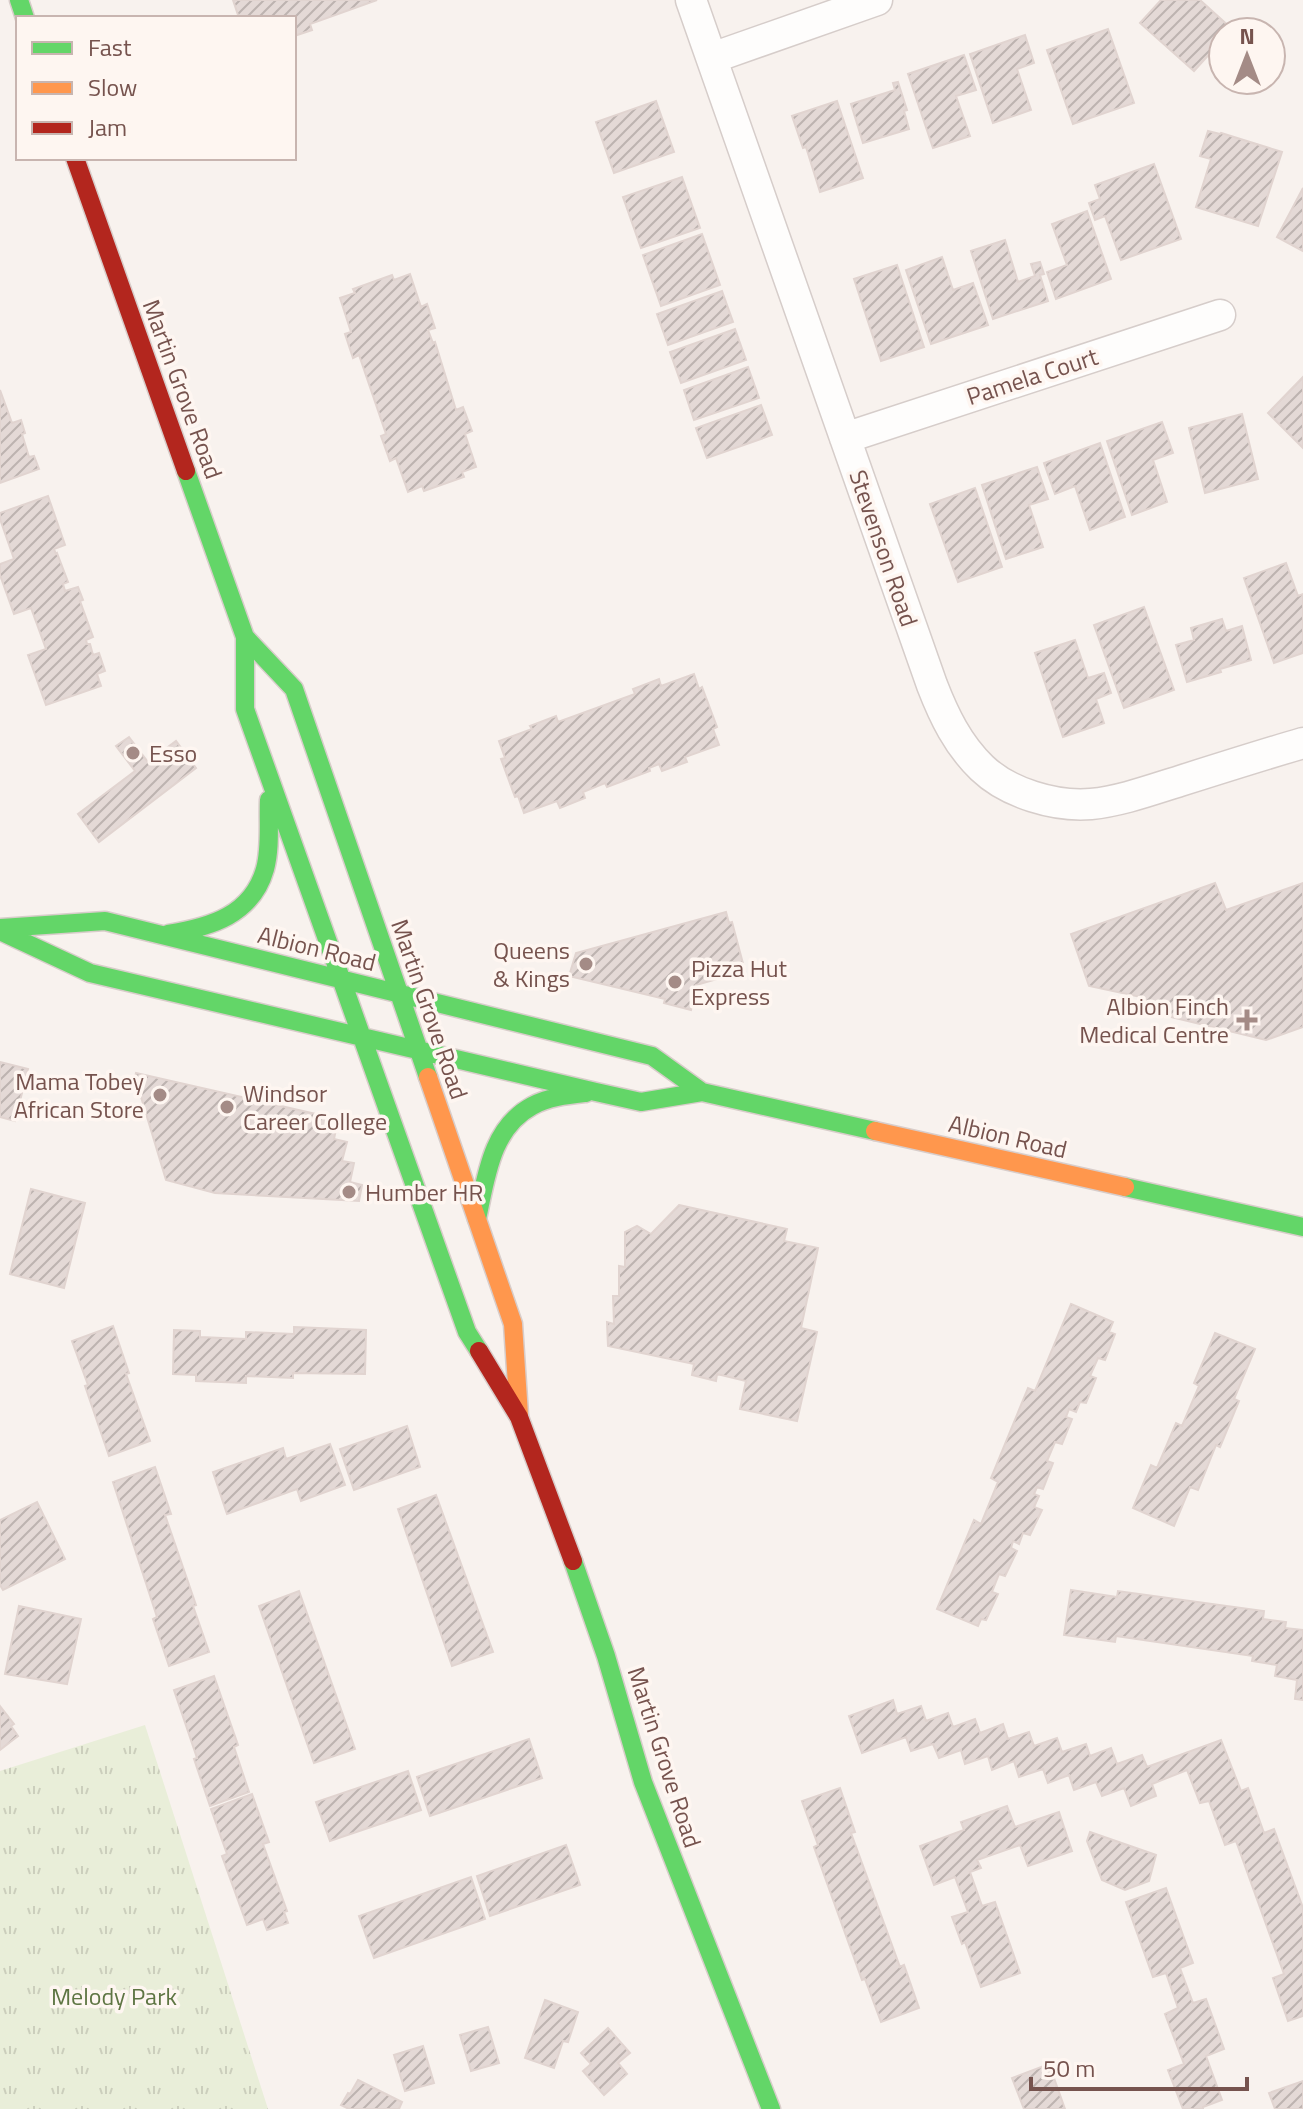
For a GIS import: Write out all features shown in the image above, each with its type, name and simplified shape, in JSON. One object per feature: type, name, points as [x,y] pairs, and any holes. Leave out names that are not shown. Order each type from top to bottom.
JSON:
[{"type":"main road","name":"Martin Grove Road","points":[[76,160],[245,637],[245,709],[270,782],[467,1332],[519,1417],[606,1656],[643,1782],[771,2109]]},
{"type":"main road","name":"Martin Grove Road","points":[[245,637],[294,689],[513,1324],[519,1417]]},
{"type":"main road","points":[[161,935],[216,925],[248,903],[260,884],[265,867],[270,782]]},
{"type":"main road","name":"Albion Road","points":[[0,930],[105,921],[652,1056],[702,1092]]},
{"type":"main road","name":"Albion Road","points":[[0,930],[90,973],[596,1092],[641,1102],[702,1092],[1303,1227]]},
{"type":"main road","points":[[477,1219],[491,1154],[514,1116],[548,1099],[596,1092]]},
{"type":"street","name":"Stevenson Road","points":[[691,0],[932,685],[946,719],[963,747],[983,770],[1004,784],[1058,802],[1089,804],[1121,798],[1303,743]]},
{"type":"street","points":[[712,58],[877,0]]},
{"type":"street","name":"Pamela Court","points":[[845,438],[1220,315]]},
{"type":"green space","name":"Melody Park","points":[[145,1725],[268,2109],[0,2109],[0,1771]]},
{"type":"building","points":[[233,0],[377,0],[310,24],[312,30],[296,35],[296,16],[238,16]]},
{"type":"building","points":[[1161,0],[1200,0],[1218,16],[1207,16],[1207,57],[1194,71],[1140,23]]},
{"type":"building","points":[[1108,29],[1134,103],[1073,124],[1047,50]]},
{"type":"building","points":[[1025,35],[1034,63],[1017,69],[1031,110],[993,123],[970,54]]},
{"type":"building","points":[[964,55],[976,90],[956,96],[970,136],[933,148],[908,74]]},
{"type":"building","points":[[898,82],[909,129],[863,143],[851,104],[895,90],[893,83]]},
{"type":"building","points":[[656,101],[674,152],[614,173],[596,122]]},
{"type":"building","points":[[837,101],[863,178],[820,192],[806,147],[803,148],[792,116]]},
{"type":"building","points":[[1208,131],[1282,152],[1258,226],[1196,207],[1211,159],[1200,156]]},
{"type":"building","points":[[1154,164],[1181,239],[1121,260],[1105,216],[1095,220],[1089,203],[1100,199],[1095,185]]},
{"type":"building","points":[[682,177],[700,228],[641,248],[623,197]]},
{"type":"building","points":[[1303,188],[1303,251],[1277,237]]},
{"type":"building","points":[[1087,211],[1111,279],[1056,299],[1047,272],[1067,265],[1052,224]]},
{"type":"building","points":[[702,234],[720,285],[661,306],[643,255]]},
{"type":"building","points":[[1005,240],[1018,282],[1035,276],[1031,264],[1040,262],[1044,274],[1040,275],[1048,301],[993,319],[971,251]]},
{"type":"building","points":[[942,257],[953,290],[973,283],[988,325],[931,344],[906,270]]},
{"type":"building","points":[[897,265],[924,347],[881,361],[854,279]]},
{"type":"building","points":[[410,274],[421,307],[427,304],[435,328],[428,330],[435,342],[456,410],[463,407],[472,431],[465,434],[476,467],[462,472],[464,477],[424,491],[422,486],[408,492],[396,458],[390,461],[381,436],[386,434],[359,355],[353,358],[345,334],[351,332],[340,298],[355,293],[353,289],[392,275],[394,280]]},
{"type":"building","points":[[722,291],[733,322],[668,345],[657,314]]},
{"type":"building","points":[[735,329],[746,360],[681,383],[670,352]]},
{"type":"building","points":[[748,367],[759,398],[694,420],[684,390]]},
{"type":"building","points":[[1303,377],[1303,448],[1268,413]]},
{"type":"building","points":[[0,390],[12,423],[21,420],[29,457],[34,456],[39,469],[0,483]]},
{"type":"building","points":[[761,405],[772,435],[707,458],[696,428]]},
{"type":"building","points":[[1242,414],[1258,479],[1205,493],[1189,428]]},
{"type":"building","points":[[1162,422],[1173,453],[1153,460],[1167,502],[1132,515],[1107,441]]},
{"type":"building","points":[[1100,443],[1125,517],[1090,530],[1075,486],[1055,494],[1044,463]]},
{"type":"building","points":[[1037,467],[1048,499],[1029,505],[1043,547],[1006,559],[982,485]]},
{"type":"building","points":[[975,488],[1002,567],[958,582],[930,504]]},
{"type":"building","points":[[48,496],[65,545],[54,549],[68,582],[63,584],[65,591],[78,587],[93,637],[86,640],[87,644],[90,644],[93,655],[99,653],[105,671],[97,674],[101,686],[46,705],[28,655],[46,649],[31,608],[14,614],[0,575],[0,564],[14,559],[0,513]]},
{"type":"building","points":[[1286,563],[1298,596],[1303,594],[1303,653],[1274,663],[1244,578]]},
{"type":"building","points":[[1144,607],[1174,690],[1124,708],[1094,625]]},
{"type":"building","points":[[1222,619],[1226,631],[1242,626],[1251,660],[1187,682],[1176,645],[1194,640],[1191,628]]},
{"type":"building","points":[[1075,640],[1088,678],[1104,673],[1111,693],[1096,699],[1104,723],[1063,737],[1035,653]]},
{"type":"building","points":[[694,674],[717,727],[713,729],[719,745],[685,757],[687,762],[662,771],[659,764],[649,768],[650,771],[607,787],[605,783],[583,792],[585,798],[560,808],[557,801],[524,813],[501,759],[505,758],[499,741],[556,716],[558,722],[635,694],[633,689],[659,679],[661,686]]},
{"type":"building","points":[[129,737],[148,762],[176,741],[196,768],[99,842],[78,814],[135,771],[116,746]]},
{"type":"building","points":[[1215,883],[1226,910],[1303,883],[1303,1027],[1266,1040],[1138,1009],[1141,997],[1089,986],[1071,934]]},
{"type":"building","points":[[726,912],[729,923],[732,922],[745,971],[696,985],[691,1010],[664,1003],[665,999],[569,976],[576,953]]},
{"type":"building","points":[[0,1062],[28,1069],[15,1121],[0,1117]]},
{"type":"building","points":[[136,1073],[338,1119],[334,1139],[347,1142],[342,1161],[354,1163],[350,1182],[362,1185],[359,1201],[215,1193],[166,1180]]},
{"type":"building","points":[[31,1189],[85,1203],[64,1288],[10,1274]]},
{"type":"building","points":[[679,1205],[787,1229],[784,1241],[818,1248],[801,1328],[817,1332],[797,1421],[740,1409],[746,1381],[717,1374],[716,1381],[692,1375],[694,1364],[608,1346],[607,1322],[614,1324],[613,1296],[619,1296],[619,1266],[625,1267],[625,1232],[637,1226],[651,1234]]},
{"type":"building","points":[[1071,1304],[1113,1322],[1109,1332],[1115,1334],[1105,1360],[1098,1358],[1090,1376],[1096,1378],[1086,1403],[1080,1402],[1076,1412],[1069,1409],[1066,1417],[1072,1419],[1062,1444],[1055,1442],[1047,1461],[1053,1463],[1043,1489],[1037,1487],[1034,1494],[1039,1496],[1034,1507],[1042,1510],[1030,1535],[1023,1533],[1019,1544],[1013,1541],[1011,1548],[1017,1551],[1005,1576],[999,1574],[992,1592],[998,1594],[986,1620],[981,1619],[978,1626],[937,1609],[974,1520],[981,1524],[998,1482],[991,1478],[1028,1388],[1035,1391]]},
{"type":"building","points":[[113,1326],[150,1441],[109,1456],[72,1341]]},
{"type":"building","points":[[294,1327],[366,1330],[365,1374],[293,1373],[293,1378],[246,1376],[246,1383],[196,1381],[196,1375],[173,1374],[174,1330],[200,1331],[200,1337],[246,1339],[246,1332],[294,1334]]},
{"type":"building","points":[[1215,1333],[1255,1349],[1234,1399],[1239,1401],[1220,1447],[1216,1445],[1198,1490],[1190,1487],[1174,1526],[1133,1508],[1151,1465],[1157,1468],[1176,1423],[1182,1426],[1199,1386],[1194,1383]]},
{"type":"building","points":[[407,1426],[420,1467],[354,1490],[340,1449]]},
{"type":"building","points":[[330,1444],[345,1485],[301,1501],[297,1489],[227,1514],[213,1472],[283,1448],[286,1459]]},
{"type":"building","points":[[155,1467],[171,1514],[165,1515],[209,1652],[169,1666],[153,1619],[157,1617],[113,1482]]},
{"type":"building","points":[[436,1495],[493,1652],[452,1666],[398,1509]]},
{"type":"building","points":[[37,1502],[65,1559],[3,1590],[0,1585],[0,1520]]},
{"type":"building","points":[[1071,1590],[1117,1597],[1118,1591],[1264,1611],[1263,1619],[1286,1622],[1285,1628],[1303,1630],[1303,1700],[1295,1699],[1297,1680],[1275,1676],[1277,1665],[1252,1661],[1253,1656],[1116,1636],[1115,1642],[1064,1635]]},
{"type":"building","points":[[299,1591],[355,1749],[314,1763],[259,1606]]},
{"type":"building","points":[[19,1606],[81,1619],[67,1684],[5,1674]]},
{"type":"building","points":[[214,1676],[238,1745],[234,1747],[249,1792],[210,1806],[174,1690]]},
{"type":"building","points":[[893,1700],[897,1714],[921,1706],[926,1721],[948,1713],[953,1727],[975,1719],[980,1733],[1003,1724],[1008,1739],[1029,1732],[1034,1746],[1057,1738],[1062,1752],[1086,1744],[1090,1756],[1111,1748],[1117,1764],[1142,1755],[1147,1767],[1221,1740],[1241,1791],[1248,1788],[1264,1833],[1274,1829],[1303,1908],[1303,2016],[1288,2021],[1273,1978],[1284,1974],[1236,1841],[1225,1845],[1209,1801],[1200,1803],[1187,1770],[1152,1784],[1156,1796],[1131,1806],[1124,1788],[1102,1796],[1096,1782],[1074,1790],[1069,1775],[1048,1783],[1043,1769],[1019,1777],[1014,1761],[992,1770],[988,1756],[965,1764],[961,1750],[939,1758],[933,1744],[911,1751],[906,1737],[862,1753],[849,1716]]},
{"type":"building","points":[[0,1706],[14,1724],[11,1726],[18,1736],[0,1750]]},
{"type":"building","points":[[529,1739],[542,1778],[430,1816],[417,1777]]},
{"type":"building","points":[[408,1771],[421,1810],[330,1841],[316,1802]]},
{"type":"building","points":[[840,1788],[855,1832],[851,1833],[900,1967],[904,1965],[919,2008],[881,2022],[865,1979],[862,1980],[814,1847],[818,1845],[802,1801]]},
{"type":"building","points":[[252,1794],[269,1842],[263,1844],[287,1911],[284,1912],[288,1923],[267,1930],[263,1919],[247,1925],[222,1856],[227,1854],[211,1809]]},
{"type":"building","points":[[1007,1806],[1015,1827],[1059,1812],[1072,1851],[1028,1866],[1020,1845],[977,1860],[981,1868],[970,1872],[982,1906],[995,1902],[1020,1973],[981,1987],[965,1942],[962,1944],[952,1917],[968,1912],[955,1877],[934,1885],[920,1846],[964,1830],[961,1822]]},
{"type":"building","points":[[1090,1832],[1156,1855],[1149,1881],[1125,1890],[1102,1880],[1087,1841]]},
{"type":"building","points":[[566,1845],[580,1885],[490,1916],[477,1876]]},
{"type":"building","points":[[471,1877],[485,1919],[374,1958],[359,1916]]},
{"type":"building","points":[[1166,1888],[1193,1963],[1180,1968],[1193,2003],[1206,1999],[1224,2049],[1206,2056],[1222,2100],[1203,2109],[1183,2109],[1168,2070],[1184,2064],[1165,2014],[1178,2008],[1166,1973],[1153,1977],[1126,1902]]},
{"type":"building","points":[[545,2000],[578,2012],[568,2042],[563,2041],[554,2068],[525,2058]]},
{"type":"building","points":[[488,2027],[499,2063],[471,2071],[460,2035]]},
{"type":"building","points":[[608,2028],[630,2053],[618,2063],[627,2074],[604,2095],[583,2071],[591,2064],[581,2053]]},
{"type":"building","points":[[423,2046],[434,2083],[405,2091],[394,2055]]},
{"type":"building","points":[[1049,2064],[1065,2109],[1024,2109],[1012,2078]]},
{"type":"building","points":[[358,2080],[402,2102],[399,2109],[349,2109],[341,2105]]},
{"type":"building","points":[[1303,2081],[1303,2109],[1275,2109],[1269,2093]]},
{"type":"traffic: fast","points":[[19,0],[24,16]]},
{"type":"traffic: fast","points":[[186,471],[245,637],[245,709],[467,1332],[479,1351]]},
{"type":"traffic: fast","points":[[245,637],[294,689],[428,1077]]},
{"type":"traffic: fast","points":[[168,934],[228,916],[250,898],[259,885],[267,861],[269,800]]},
{"type":"traffic: fast","points":[[1,928],[105,921],[652,1056],[702,1092]]},
{"type":"traffic: fast","points":[[0,931],[90,973],[596,1092],[641,1102],[702,1092],[875,1131]]},
{"type":"traffic: fast","points":[[477,1219],[492,1155],[507,1127],[518,1115],[538,1103],[586,1093]]},
{"type":"traffic: fast","points":[[1125,1187],[1303,1227]]},
{"type":"traffic: fast","points":[[573,1561],[606,1656],[643,1782],[771,2109]]},
{"type":"traffic: slow","points":[[428,1077],[513,1324],[519,1415]]},
{"type":"traffic: slow","points":[[875,1131],[1125,1187]]},
{"type":"traffic: jam","points":[[76,160],[186,471]]},
{"type":"traffic: jam","points":[[479,1351],[519,1417],[573,1561]]},
{"type":"place","name":"Esso","points":[[133,753]]},
{"type":"place","name":"Queens & Kings","points":[[586,964]]},
{"type":"place","name":"Pizza Hut Express","points":[[675,982]]},
{"type":"place","name":"Albion Finch Medical Centre","points":[[1247,1020]]},
{"type":"place","name":"Mama Tobey African Store","points":[[160,1095]]},
{"type":"place","name":"Windsor Career College","points":[[227,1107]]},
{"type":"place","name":"Humber HR","points":[[349,1192]]}]
